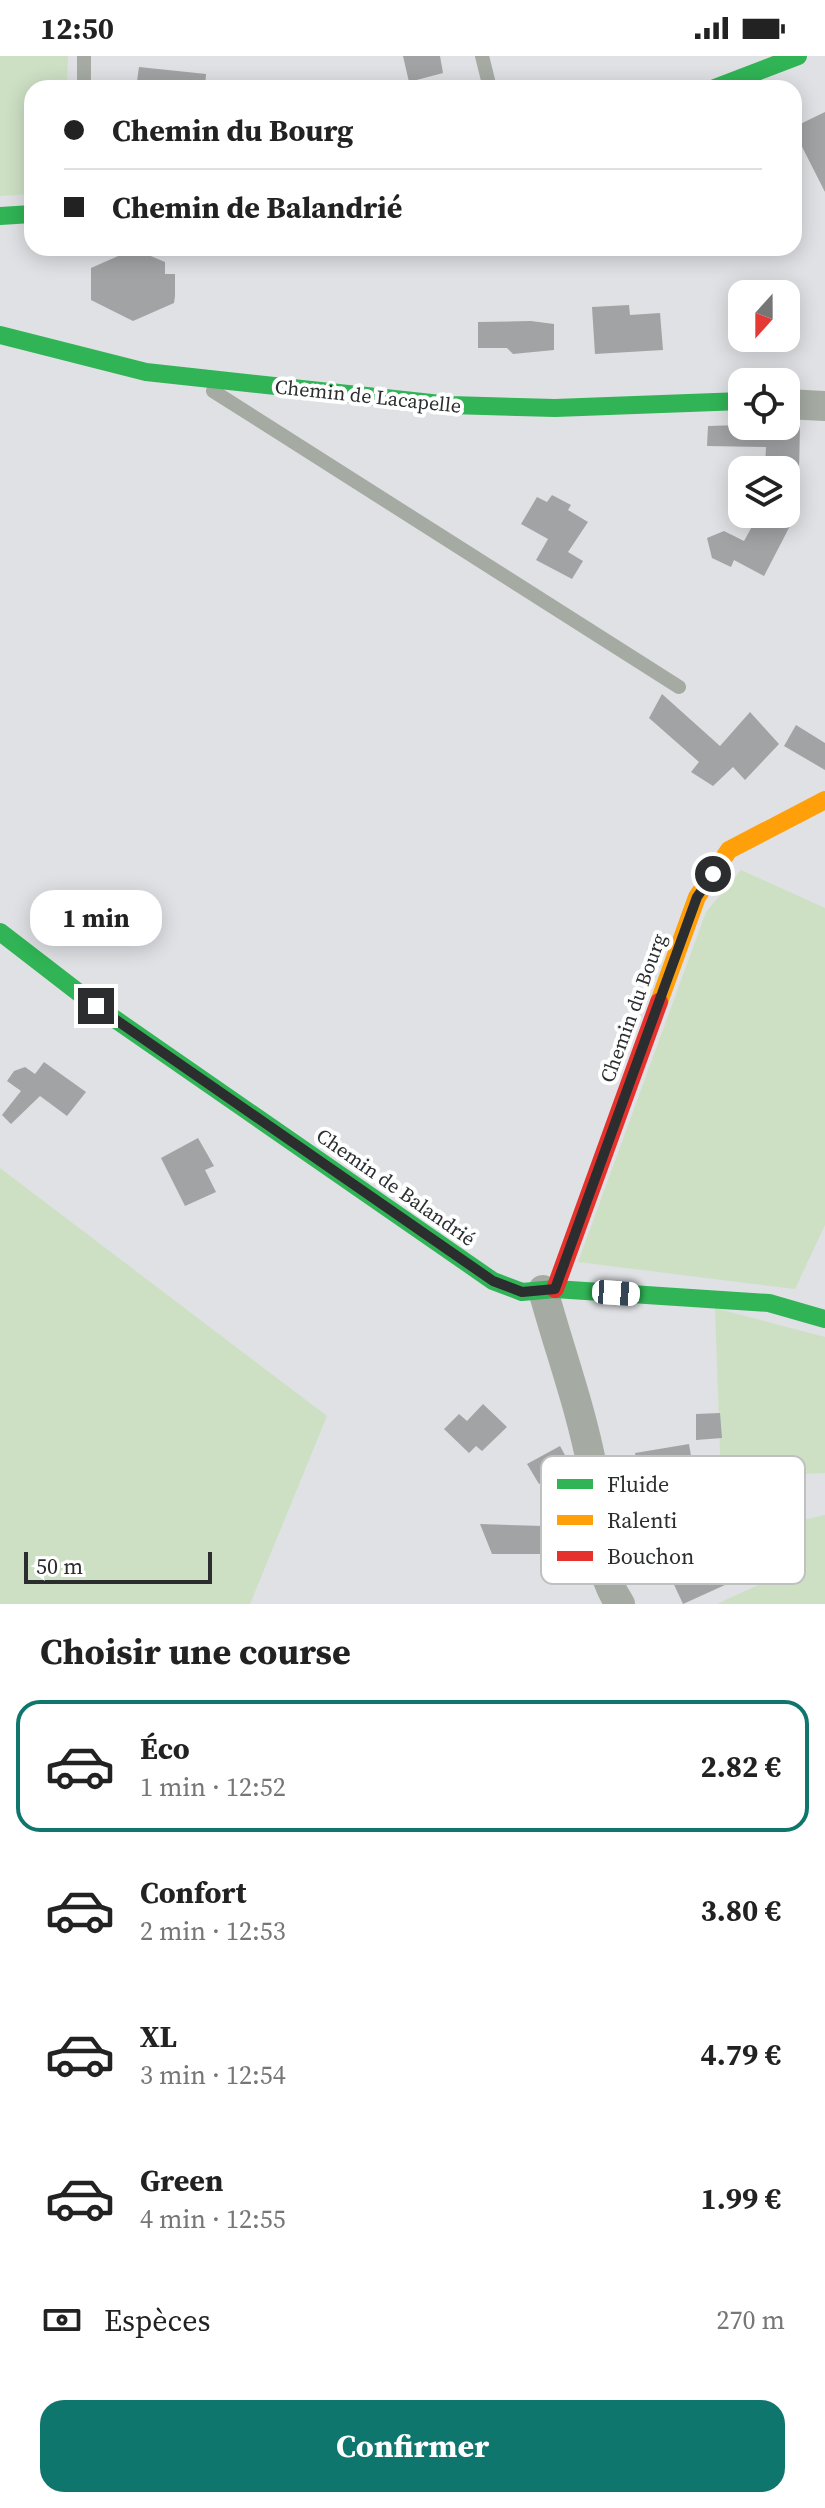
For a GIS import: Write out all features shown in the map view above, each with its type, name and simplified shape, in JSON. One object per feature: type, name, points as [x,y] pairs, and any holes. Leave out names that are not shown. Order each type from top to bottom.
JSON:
[{"type":"street","points":[[736,80],[798,56]]},
{"type":"street","points":[[0,216],[24,214]]},
{"type":"street","name":"Chemin de Lacapelle","points":[[0,335],[146,372],[494,408],[728,401]]},
{"type":"street","points":[[800,405],[825,406]]},
{"type":"street","name":"Chemin du Bourg","points":[[549,1290],[697,897],[729,850],[825,800]]},
{"type":"street","name":"Chemin de Balandrié","points":[[0,932],[96,1006],[493,1281],[522,1292],[549,1290],[769,1303],[825,1319]]},
{"type":"street","points":[[549,1290],[589,1456]]},
{"type":"street","points":[[609,1584],[620,1604]]},
{"type":"lane","points":[[84,56],[84,80]]},
{"type":"lane","points":[[482,56],[488,80]]},
{"type":"lane","points":[[198,378],[222,398],[679,687]]},
{"type":"green space","points":[[0,56],[68,56],[67,80],[24,80],[24,194],[0,196]]},
{"type":"green space","points":[[741,870],[825,908],[825,1225],[795,1289],[578,1262],[706,912]]},
{"type":"green space","points":[[0,1168],[327,1416],[250,1604],[0,1604]]},
{"type":"green space","points":[[715,1308],[825,1337],[825,1473],[805,1474],[805,1456],[720,1456]]},
{"type":"green space","points":[[825,1515],[825,1604],[717,1604],[760,1584],[805,1584],[805,1519]]},
{"type":"building","points":[[403,56],[440,56],[443,73],[409,80]]},
{"type":"building","points":[[139,67],[206,74],[206,80],[137,80]]},
{"type":"building","points":[[825,112],[825,192],[802,147],[802,123]]},
{"type":"building","points":[[118,256],[151,256],[165,262],[165,274],[175,274],[174,303],[133,321],[91,300],[91,268]]},
{"type":"building","points":[[629,305],[630,315],[660,313],[663,350],[595,354],[592,307]]},
{"type":"building","points":[[478,322],[554,324],[554,350],[513,354],[507,348],[478,348]]},
{"type":"building","points":[[728,425],[728,440],[800,440],[799,456],[766,456],[766,447],[707,446],[708,426]]},
{"type":"building","points":[[552,495],[571,505],[568,510],[588,522],[568,552],[583,561],[572,579],[536,560],[548,539],[521,524],[537,497],[547,502]]},
{"type":"building","points":[[751,528],[789,528],[764,576],[734,560],[731,567],[712,558],[707,538],[724,531],[744,541]]},
{"type":"building","points":[[662,694],[720,746],[750,712],[779,744],[745,780],[733,767],[713,786],[691,772],[699,762],[649,718]]},
{"type":"building","points":[[796,725],[825,743],[825,770],[784,746]]},
{"type":"building","points":[[44,1062],[86,1092],[67,1116],[40,1096],[11,1124],[2,1115],[21,1091],[7,1081],[14,1071],[25,1067],[35,1074]]},
{"type":"building","points":[[198,1138],[214,1166],[205,1170],[216,1192],[185,1206],[161,1158]]},
{"type":"building","points":[[483,1404],[507,1427],[482,1451],[476,1446],[469,1453],[444,1429],[459,1414],[467,1421]]},
{"type":"building","points":[[720,1413],[722,1438],[696,1440],[696,1414]]},
{"type":"building","points":[[689,1444],[691,1456],[636,1456],[635,1453]]},
{"type":"building","points":[[560,1446],[566,1456],[542,1456]]},
{"type":"building","points":[[541,1456],[541,1483],[539,1484],[527,1464]]},
{"type":"building","points":[[480,1524],[541,1526],[541,1554],[492,1554]]},
{"type":"building","points":[[674,1584],[727,1584],[683,1604]]},
{"type":"traffic: fast","points":[[736,80],[798,56]]},
{"type":"traffic: fast","points":[[0,216],[24,214]]},
{"type":"traffic: fast","points":[[0,335],[146,372],[450,405],[555,408],[728,402]]},
{"type":"traffic: fast","points":[[0,932],[96,1006],[493,1281],[522,1292],[555,1289],[769,1303],[825,1319]]},
{"type":"traffic: slow","points":[[659,1002],[697,897],[729,850],[825,800]]},
{"type":"traffic: jam","points":[[555,1289],[659,1002]]},
{"type":"route","points":[[96,1006],[493,1281],[522,1292],[555,1289],[697,897],[713,874]]}]
